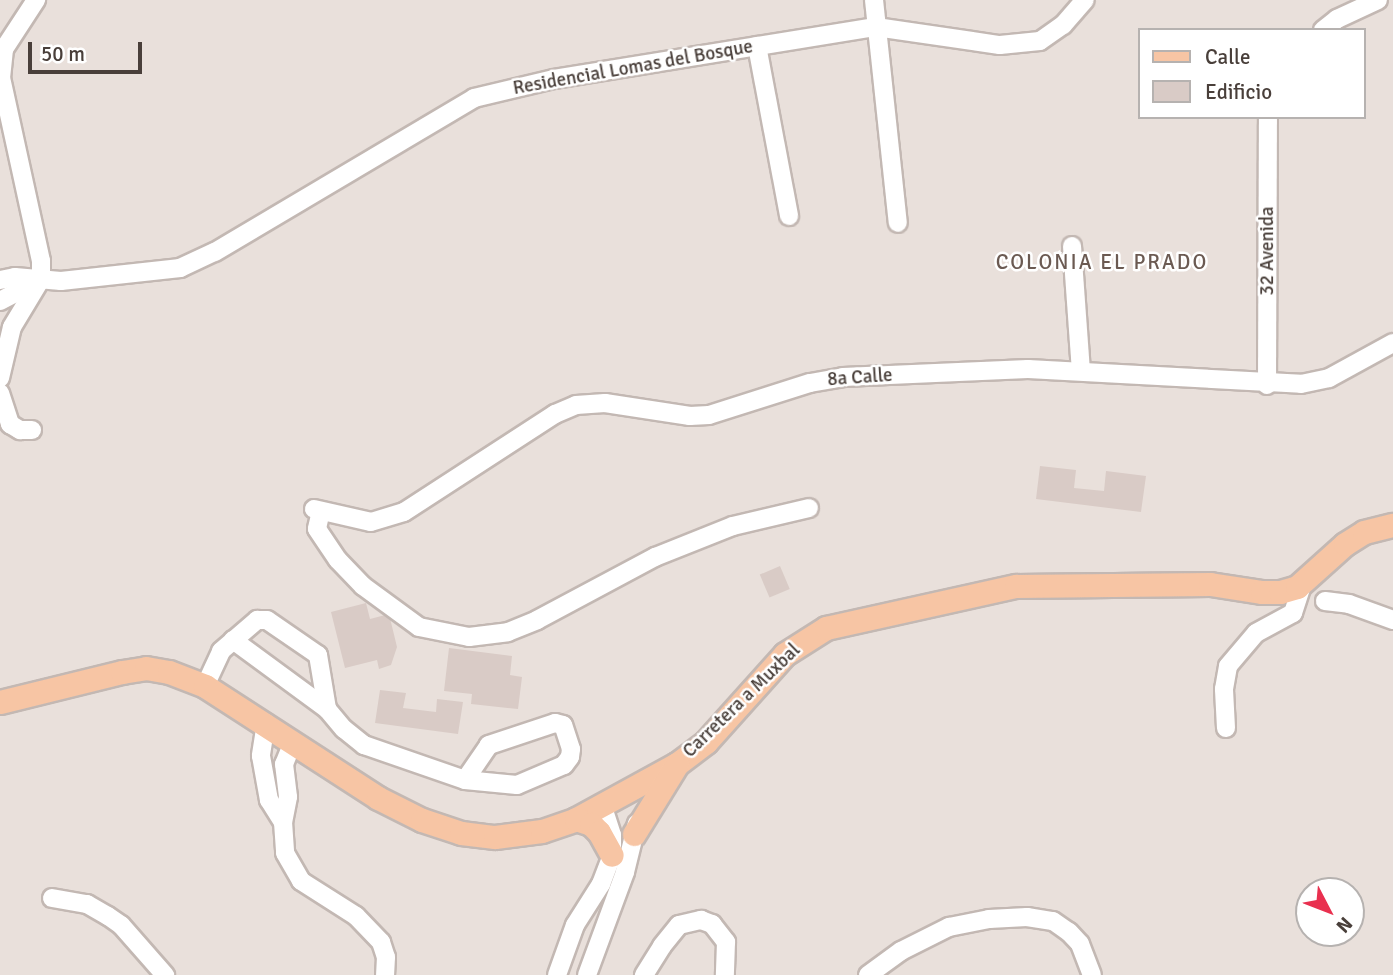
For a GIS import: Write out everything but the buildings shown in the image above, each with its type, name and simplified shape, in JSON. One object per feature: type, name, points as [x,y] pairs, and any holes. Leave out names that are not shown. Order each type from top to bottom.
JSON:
[{"type":"main road","name":"Carretera a Muxbal","points":[[0,702],[146,668],[169,672],[205,686],[378,798],[422,820],[461,833],[495,837],[542,831],[576,819],[677,764],[706,742],[785,654],[826,628],[1016,586],[1210,584],[1280,592],[1303,583],[1345,544],[1364,532],[1393,525]]},
{"type":"main road","points":[[634,834],[677,764]]},
{"type":"main road","points":[[576,819],[591,824],[599,832],[612,855]]},
{"type":"street","points":[[0,378],[12,327],[41,279],[41,261],[1,78],[7,43],[36,0]]},
{"type":"street","points":[[874,0],[898,223]]},
{"type":"street","name":"Residencial Lomas del Bosque","points":[[0,280],[15,277],[61,281],[180,268],[215,252],[474,98],[554,79],[876,27],[1000,45],[1040,41],[1063,25],[1085,0]]},
{"type":"street","points":[[1326,28],[1337,19],[1378,0]]},
{"type":"street","points":[[757,46],[789,216]]},
{"type":"street","name":"32 Avenida","points":[[1266,385],[1268,119]]},
{"type":"street","points":[[1072,246],[1081,371]]},
{"type":"street","points":[[0,301],[41,279]]},
{"type":"street","name":"8a Calle","points":[[808,508],[733,526],[655,557],[537,621],[508,632],[469,637],[419,627],[363,586],[338,560],[317,529],[318,510],[370,522],[404,512],[555,414],[576,405],[605,403],[691,416],[709,415],[810,383],[843,377],[1028,369],[1266,385],[1301,384],[1329,379],[1393,343]]},
{"type":"street","points":[[0,393],[10,424],[20,430],[32,430]]},
{"type":"street","points":[[1226,728],[1224,689],[1228,666],[1256,633],[1293,613],[1303,583]]},
{"type":"street","points":[[1325,601],[1349,604],[1393,620]]},
{"type":"street","points":[[205,686],[221,651],[257,620],[267,620],[314,653],[319,660],[327,709]]},
{"type":"street","points":[[233,640],[327,709],[344,729],[364,745],[465,780],[517,785],[564,765],[570,757],[571,749],[562,725],[555,723],[489,745],[465,780]]},
{"type":"street","points":[[266,723],[261,756],[269,800],[283,822]]},
{"type":"street","points":[[293,742],[284,764],[288,797],[283,822],[285,853],[292,870],[318,894],[356,916],[381,942],[386,957],[385,975]]},
{"type":"street","points":[[587,975],[625,872],[648,779]]},
{"type":"street","points":[[557,975],[572,932],[601,884],[612,855],[612,835],[602,805]]},
{"type":"street","points":[[52,898],[87,904],[108,916],[121,925],[165,975]]},
{"type":"street","points":[[868,975],[901,951],[949,927],[989,919],[1027,917],[1053,921],[1069,932],[1080,944],[1092,975]]},
{"type":"street","points":[[644,975],[662,946],[680,925],[701,920],[720,931],[726,942],[725,975]]},
{"type":"street","points":[[572,932],[598,940]]},
{"type":"shaded area","points":[[0,0],[1393,0],[1393,975],[0,975]]},
{"type":"district","name":"COLONIA EL PRADO","points":[[1102,262]]}]
